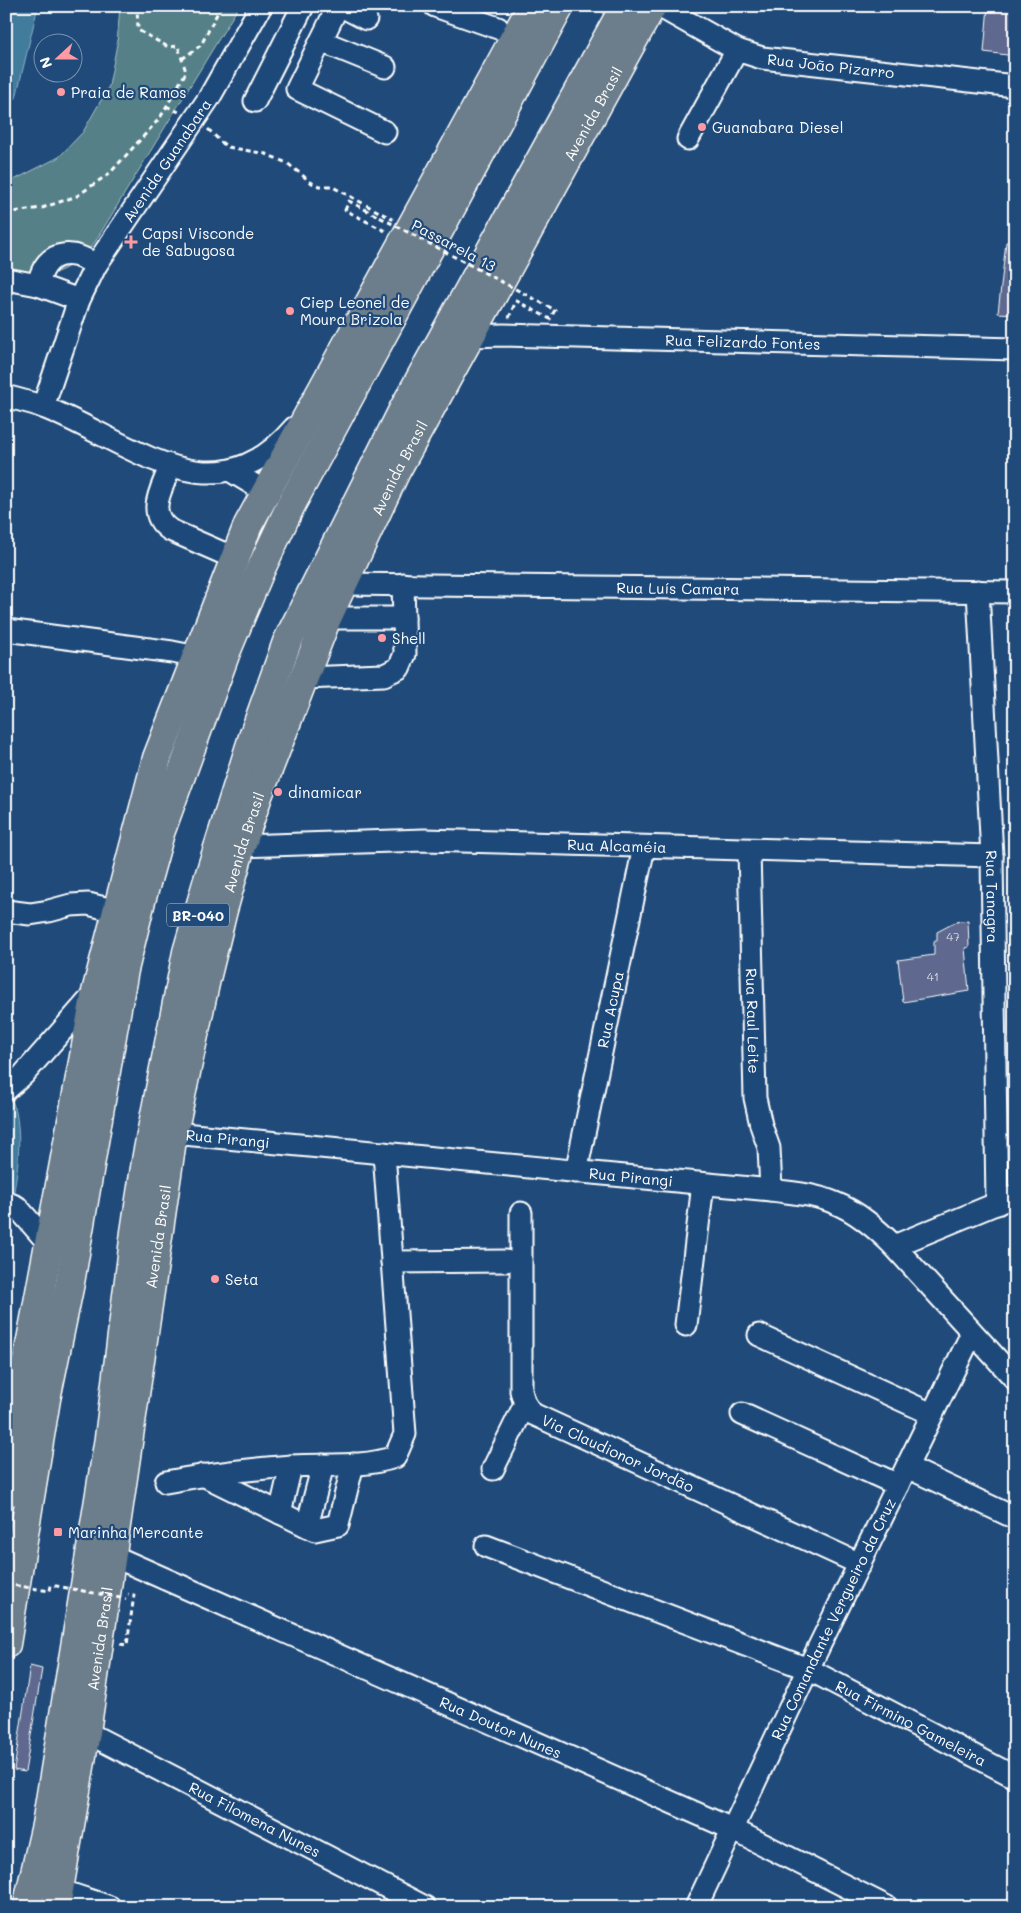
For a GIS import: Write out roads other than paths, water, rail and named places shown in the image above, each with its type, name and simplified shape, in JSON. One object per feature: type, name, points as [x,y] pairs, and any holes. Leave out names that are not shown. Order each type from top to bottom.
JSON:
[{"type":"highway","points":[[6,1493],[20,1399],[96,992],[157,758],[248,525],[532,6]]},
{"type":"highway","points":[[6,1644],[46,1399],[70,1283],[114,1021],[124,970],[160,833],[226,652],[259,573],[291,504],[560,6]]},
{"type":"highway","name":"Avenida Brasil","points":[[27,1907],[46,1825],[110,1438],[133,1250],[147,1155],[188,952],[207,883],[253,737],[287,642],[404,408],[625,6]]},
{"type":"highway","name":"Avenida Brasil","points":[[58,1898],[86,1732],[173,1133],[206,979],[241,846],[327,618],[396,471],[652,6]]},
{"type":"highway","points":[[241,846],[256,769],[293,669],[337,565],[389,458],[404,408]]},
{"type":"street","name":"Avenida Guanabara","points":[[43,407],[79,300],[96,265],[210,98],[261,6]]},
{"type":"street","points":[[255,101],[303,6]]},
{"type":"street","points":[[366,19],[339,6],[297,89],[385,132]]},
{"type":"street","points":[[435,6],[498,28]]},
{"type":"street","name":"Rua João Pizarro","points":[[659,6],[737,50],[762,58],[1015,86]]},
{"type":"street","points":[[321,41],[385,67]]},
{"type":"street","points":[[688,138],[737,50]]},
{"type":"street","points":[[38,285],[43,266],[60,256],[79,256],[96,265]]},
{"type":"street","points":[[6,279],[38,285],[79,300]]},
{"type":"street","name":"Rua Felizardo Fontes","points":[[471,336],[503,335],[1015,349]]},
{"type":"street","points":[[6,396],[43,407],[170,467],[196,472],[230,471],[255,461],[276,447],[315,403]]},
{"type":"street","points":[[170,467],[156,506],[157,517],[162,525],[234,558]]},
{"type":"street","points":[[230,471],[266,492]]},
{"type":"street","name":"Rua Luís Camara","points":[[342,584],[1015,592]]},
{"type":"street","points":[[303,678],[384,675],[399,668],[405,654],[403,584]]},
{"type":"street","name":"Rua Tanagra","points":[[978,591],[992,856],[1006,1200]]},
{"type":"street","points":[[327,618],[404,618]]},
{"type":"street","points":[[6,630],[197,657]]},
{"type":"street","name":"Rua Alcaméia","points":[[241,846],[424,840],[992,856]]},
{"type":"street","name":"Rua Acupa","points":[[576,1172],[644,847]]},
{"type":"street","name":"Rua Raul Leite","points":[[750,850],[755,1098],[759,1118],[769,1148],[771,1190]]},
{"type":"street","points":[[6,911],[30,914],[71,905],[88,904],[117,911]]},
{"type":"street","points":[[9,1088],[96,992]]},
{"type":"street","name":"Rua Pirangi","points":[[173,1133],[771,1190],[813,1196],[835,1203],[876,1228],[1015,1379]]},
{"type":"street","points":[[166,1482],[203,1475],[291,1466],[375,1463],[395,1457],[405,1434],[384,1153]]},
{"type":"street","points":[[686,1325],[703,1184]]},
{"type":"street","points":[[894,1246],[1006,1200]]},
{"type":"street","points":[[11,1204],[50,1245]]},
{"type":"street","name":"Via Claudionor Jordão","points":[[522,1213],[521,1391],[525,1404],[533,1414],[860,1564]]},
{"type":"street","points":[[392,1262],[506,1261]]},
{"type":"street","name":"Rua Comandante Vergueiro da Cruz","points":[[696,1907],[808,1669],[972,1333]]},
{"type":"street","points":[[759,1335],[932,1414]]},
{"type":"street","points":[[493,1469],[525,1404]]},
{"type":"street","points":[[742,1414],[1015,1518]]},
{"type":"street","points":[[203,1475],[315,1530],[338,1525],[353,1464]]},
{"type":"street","points":[[307,1526],[323,1465]]},
{"type":"street","points":[[280,1513],[291,1466]]},
{"type":"street","name":"Rua Firmino Gameleira","points":[[486,1546],[808,1669],[1015,1777]]},
{"type":"street","name":"Rua Doutor Nunes","points":[[111,1555],[732,1829],[887,1907]]},
{"type":"street","name":"Rua Filomena Nunes","points":[[86,1732],[425,1907]]},
{"type":"street","points":[[58,1898],[110,1907]]},
{"type":"water","points":[[6,6],[38,6],[16,98],[6,105]]},
{"type":"water","points":[[6,1082],[16,1112],[19,1142],[17,1174],[6,1235]]},
{"type":"place","name":"Praia de Ramos","points":[[61,92]]},
{"type":"place","name":"Guanabara Diesel","points":[[702,127]]},
{"type":"place","name":"Capsi Visconde de Sabugosa","points":[[131,242]]},
{"type":"place","name":"Ciep Leonel de Moura Brizola","points":[[290,311]]},
{"type":"place","name":"Shell","points":[[382,638]]},
{"type":"place","name":"dinamicar","points":[[278,792]]},
{"type":"place","name":"Seta","points":[[215,1279]]},
{"type":"place","name":"Marinha Mercante","points":[[58,1532]]}]
